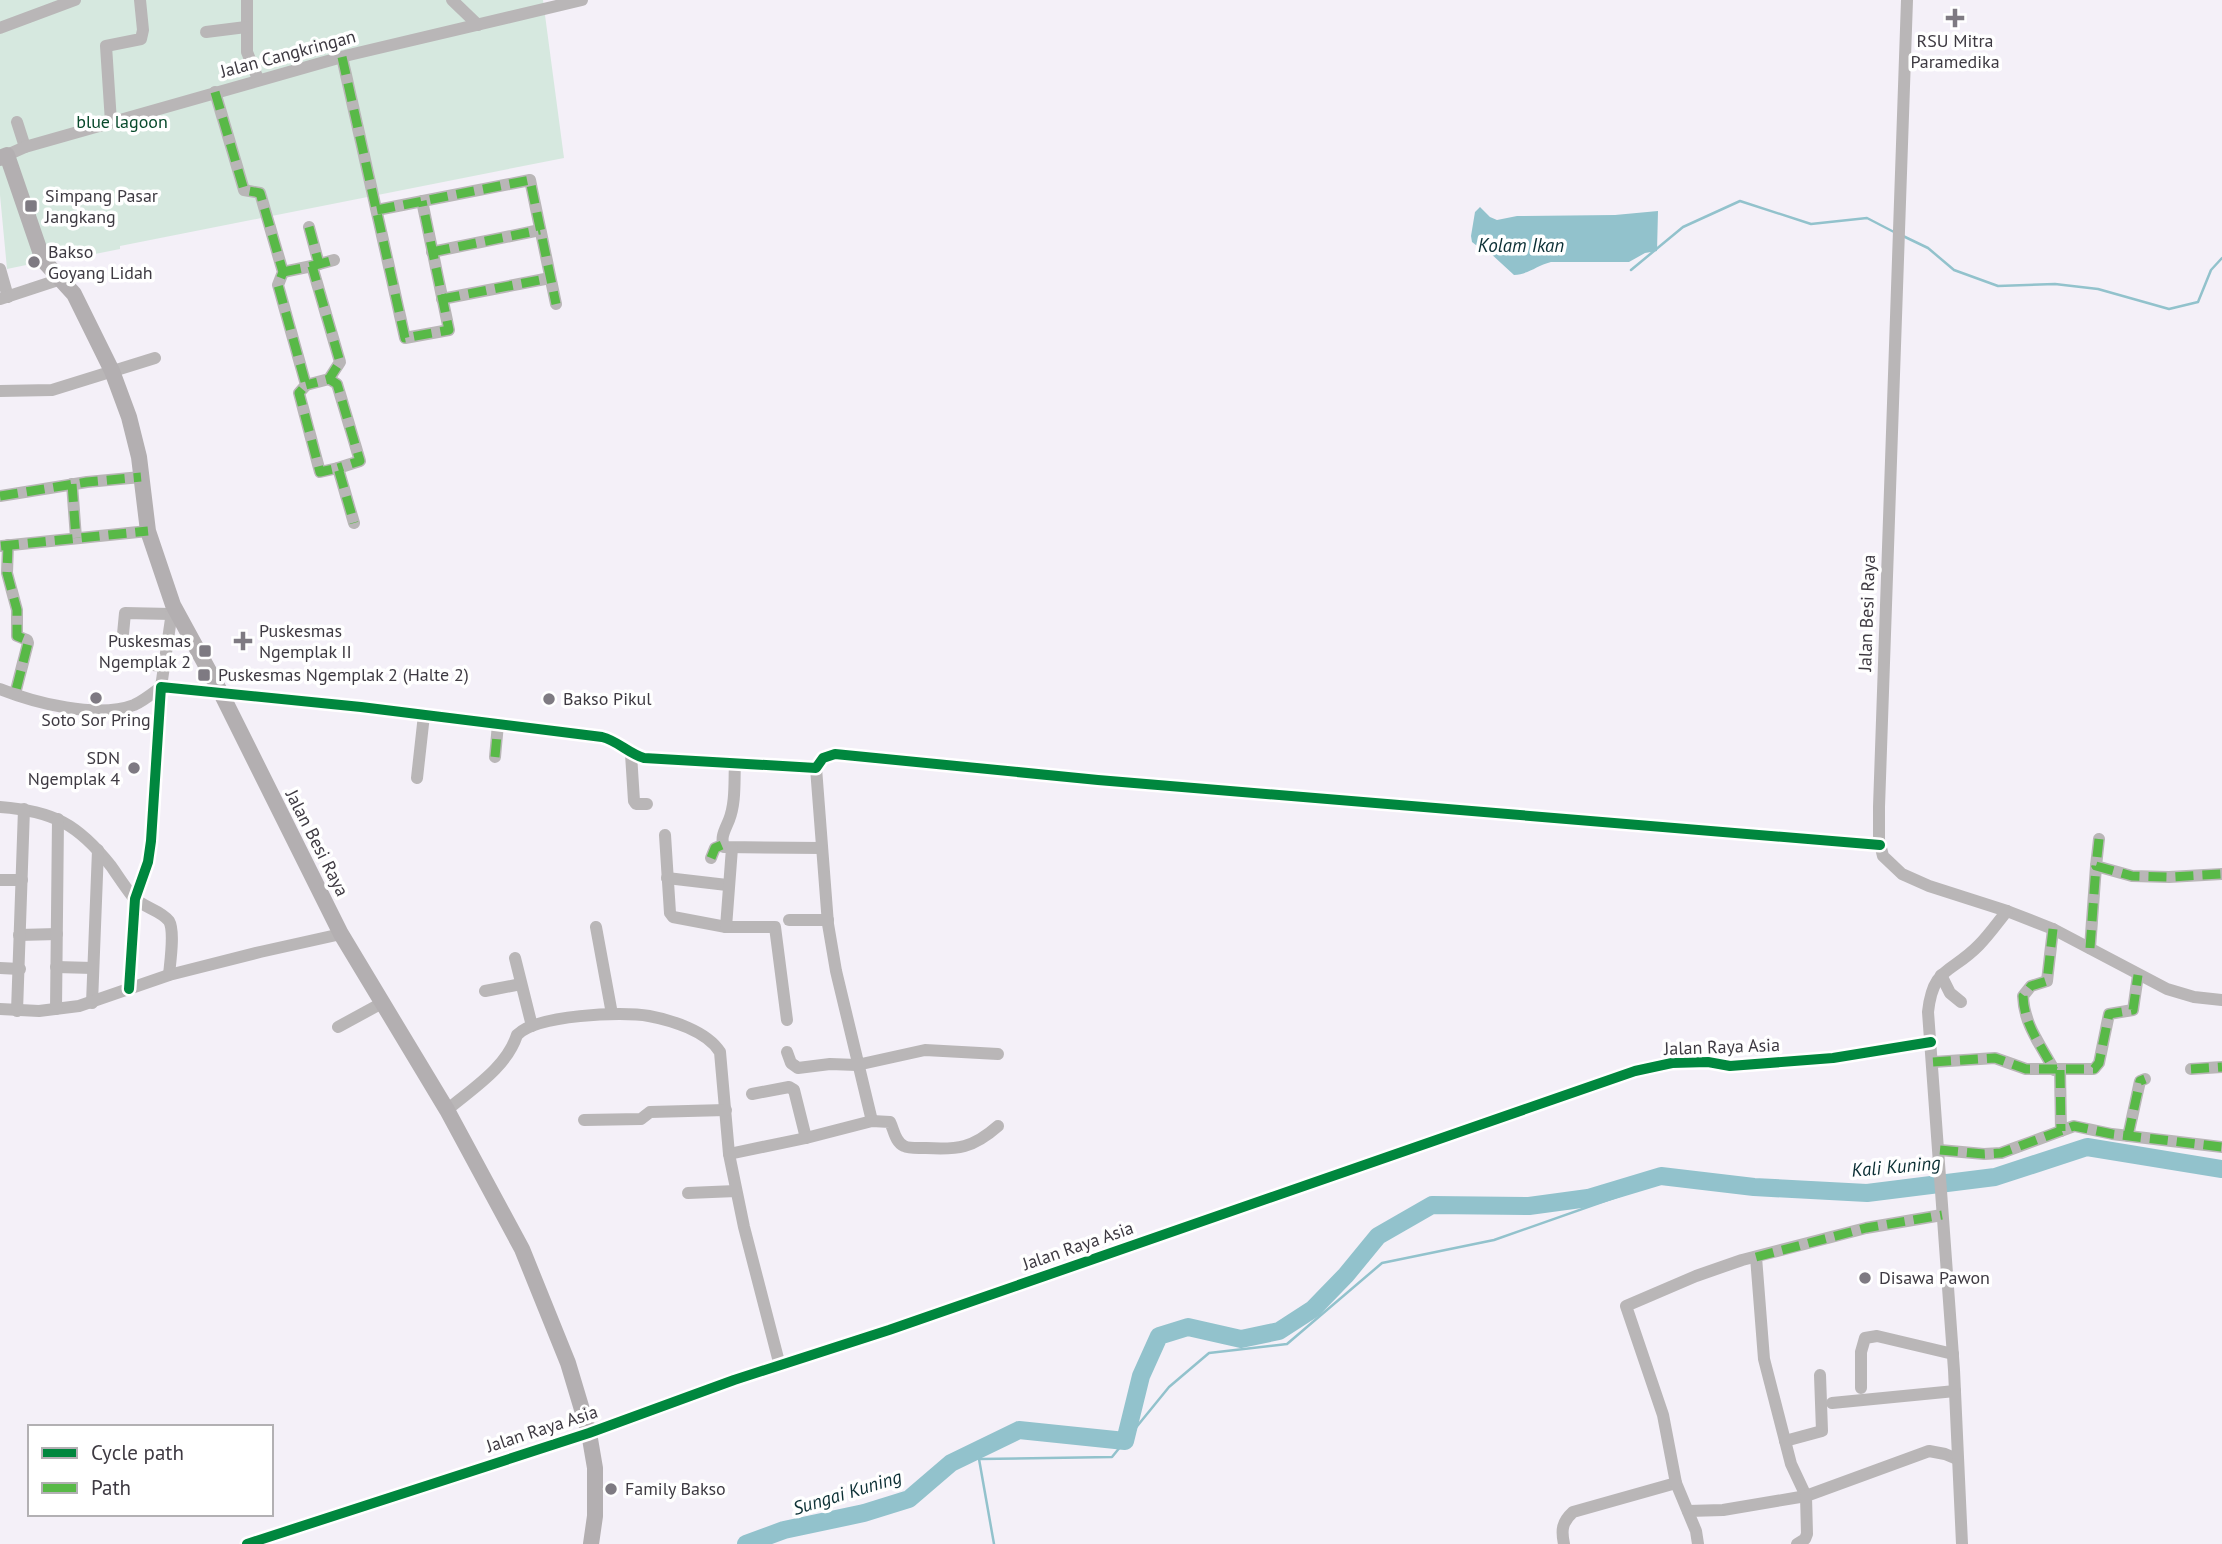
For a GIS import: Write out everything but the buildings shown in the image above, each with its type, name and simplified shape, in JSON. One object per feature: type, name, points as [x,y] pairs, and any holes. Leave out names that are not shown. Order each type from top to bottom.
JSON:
[{"type":"main road","name":"Jalan Besi Raya","points":[[3,156],[43,260],[81,305],[112,371],[129,417],[148,531],[172,609],[221,693],[341,934],[447,1110],[522,1249],[568,1363],[589,1433],[595,1480],[595,1516],[591,1544]]},
{"type":"street","points":[[0,28],[75,0]]},
{"type":"street","points":[[111,122],[106,48],[109,44],[141,39],[143,30],[140,0]]},
{"type":"street","points":[[247,0],[247,52],[258,79]]},
{"type":"street","points":[[452,0],[478,25]]},
{"type":"street","name":"Jalan Cangkringan","points":[[3,156],[25,147],[258,79],[582,0]]},
{"type":"street","name":"Jalan Besi Raya","points":[[1880,845],[1879,807],[1907,0]]},
{"type":"street","points":[[206,32],[246,27]]},
{"type":"street","points":[[342,57],[405,338],[449,330],[422,201]]},
{"type":"street","points":[[215,92],[244,190],[260,193],[283,272],[278,285],[306,385]]},
{"type":"street","points":[[17,122],[25,147]]},
{"type":"street","points":[[377,210],[530,180],[556,304]]},
{"type":"street","points":[[309,227],[315,265],[340,362],[329,379],[306,385],[299,393],[320,472],[360,461],[337,384],[329,379]]},
{"type":"street","points":[[432,252],[540,230]]},
{"type":"street","points":[[283,272],[334,260]]},
{"type":"street","points":[[0,269],[4,298],[61,279]]},
{"type":"street","points":[[442,299],[550,278]]},
{"type":"street","points":[[0,391],[52,390],[155,358]]},
{"type":"street","points":[[338,468],[354,523]]},
{"type":"street","points":[[0,496],[72,484],[141,477]]},
{"type":"street","points":[[72,484],[76,538]]},
{"type":"street","points":[[15,694],[28,643],[16,634],[17,610],[7,573],[4,546],[148,531]]},
{"type":"street","points":[[123,635],[125,613],[172,609],[161,687],[151,841],[148,862],[135,899],[129,989]]},
{"type":"street","points":[[130,663],[164,666]]},
{"type":"street","points":[[0,689],[97,711],[132,706],[161,687],[602,737],[614,740],[631,754],[644,758],[816,768]]},
{"type":"street","points":[[417,778],[424,715]]},
{"type":"street","points":[[495,757],[498,724]]},
{"type":"street","points":[[631,754],[634,801],[636,804],[647,804]]},
{"type":"street","points":[[872,1121],[836,971],[828,920],[816,768],[823,758],[835,754],[1139,784],[1880,845],[1883,856],[1902,874],[2053,929],[2138,975],[2179,993],[2222,1000]]},
{"type":"street","points":[[726,927],[727,847],[724,830],[732,807],[735,762]]},
{"type":"street","points":[[0,807],[24,809],[58,819],[98,850],[135,899],[167,919],[170,924],[169,975]]},
{"type":"street","points":[[17,1011],[24,809]]},
{"type":"street","points":[[55,1009],[58,819]]},
{"type":"street","points":[[665,835],[670,913],[673,916],[726,927],[776,928],[787,1020]]},
{"type":"street","points":[[2091,948],[2099,839]]},
{"type":"street","points":[[711,858],[715,848],[822,848]]},
{"type":"street","points":[[92,1003],[98,850]]},
{"type":"street","points":[[2096,866],[2132,876],[2222,874]]},
{"type":"street","points":[[667,877],[727,885]]},
{"type":"street","points":[[0,880],[22,880]]},
{"type":"street","points":[[1962,1544],[1940,1150],[1928,1012],[1930,991],[1941,975],[1979,945],[2007,911]]},
{"type":"street","points":[[789,920],[828,920]]},
{"type":"street","points":[[596,927],[612,1014]]},
{"type":"street","points":[[2053,929],[2047,981],[2031,986],[2022,996],[2023,1008],[2031,1030],[2057,1070],[2061,1131]]},
{"type":"street","points":[[19,935],[57,934]]},
{"type":"street","points":[[0,1009],[55,1009],[92,1003],[169,975],[341,934]]},
{"type":"street","points":[[515,958],[532,1026]]},
{"type":"street","points":[[56,967],[93,968]]},
{"type":"street","points":[[0,968],[20,969]]},
{"type":"street","points":[[1941,975],[1950,993],[1961,1002]]},
{"type":"street","points":[[1933,1062],[1995,1058],[2019,1068],[2090,1070],[2097,1066],[2107,1017],[2113,1011],[2133,1010],[2138,975]]},
{"type":"street","points":[[485,991],[522,984]]},
{"type":"street","points":[[338,1027],[382,1003]]},
{"type":"street","points":[[447,1110],[502,1063],[517,1035],[532,1026],[560,1018],[612,1014],[649,1016],[709,1038],[720,1052],[729,1154],[736,1191],[780,1366]]},
{"type":"street","name":"Jalan Raya Asia","points":[[247,1544],[589,1433],[734,1380],[1162,1236],[1635,1071],[1672,1063],[1707,1062],[1730,1066],[1833,1058],[1931,1042]]},
{"type":"street","points":[[787,1052],[792,1063],[798,1068],[830,1064],[858,1065],[925,1050],[998,1054]]},
{"type":"street","points":[[2191,1069],[2222,1067]]},
{"type":"street","points":[[2129,1136],[2140,1081],[2145,1079]]},
{"type":"street","points":[[752,1094],[791,1088],[806,1138]]},
{"type":"street","points":[[584,1120],[641,1119],[650,1112],[726,1110]]},
{"type":"street","points":[[729,1154],[872,1121],[890,1122],[898,1141],[912,1148],[963,1147],[982,1140],[998,1126]]},
{"type":"street","points":[[1940,1150],[2001,1153],[2074,1126],[2129,1136],[2222,1147]]},
{"type":"street","points":[[688,1193],[736,1191]]},
{"type":"street","points":[[1698,1544],[1676,1483],[1663,1415],[1626,1307],[1696,1276],[1756,1257],[1866,1228],[1942,1215]]},
{"type":"street","points":[[1756,1257],[1764,1359],[1791,1464],[1806,1496],[1807,1534],[1805,1539],[1797,1544]]},
{"type":"street","points":[[1861,1388],[1861,1352],[1865,1338],[1877,1336],[1953,1354]]},
{"type":"street","points":[[1785,1441],[1822,1431],[1820,1375]]},
{"type":"street","points":[[1832,1403],[1955,1391]]},
{"type":"street","points":[[1688,1511],[1723,1510],[1806,1496],[1929,1451],[1937,1451],[1957,1459]]},
{"type":"street","points":[[1564,1544],[1562,1527],[1573,1512],[1676,1483]]},
{"type":"green space","name":"blue lagoon","points":[[0,0],[543,0],[564,158],[120,246],[120,249],[85,256],[84,253],[7,269],[0,195]]},
{"type":"water","name":"Kolam Ikan","points":[[1480,207],[1497,220],[1517,216],[1615,215],[1658,211],[1657,251],[1645,253],[1629,262],[1551,262],[1514,275],[1489,252],[1472,242],[1475,212]]},
{"type":"waterway","points":[[1631,270],[1683,227],[1740,201],[1811,224],[1867,218],[1894,232]]},
{"type":"waterway","points":[[1903,236],[1928,248],[1954,270],[1998,286],[2055,284],[2098,289],[2169,309],[2198,302],[2211,270],[2222,258]]},
{"type":"waterway","name":"Sungai Kuning","points":[[746,1544],[784,1530],[864,1513],[909,1499],[951,1463],[1019,1430],[1125,1441],[1141,1376],[1159,1336],[1188,1327],[1241,1339],[1279,1331],[1313,1309],[1378,1236],[1432,1205],[1529,1206],[1588,1198],[1661,1176],[1754,1187],[1867,1193],[1995,1177],[2087,1147],[2222,1169]]},
{"type":"waterway","points":[[994,1544],[979,1459],[1112,1457],[1169,1387],[1209,1353],[1287,1344],[1382,1263],[1494,1240],[1662,1181],[1670,1181]]},
{"type":"marked path","points":[[342,57],[405,338],[449,330],[422,201]]},
{"type":"marked path","points":[[215,92],[244,190],[260,193],[283,272],[278,285],[306,385],[299,393],[320,472],[338,468],[354,523]]},
{"type":"marked path","points":[[377,210],[530,180],[556,304]]},
{"type":"marked path","points":[[309,227],[319,264]]},
{"type":"marked path","points":[[432,252],[540,230]]},
{"type":"marked path","points":[[312,266],[334,260]]},
{"type":"marked path","points":[[283,272],[312,266],[340,362],[329,379],[306,385]]},
{"type":"marked path","points":[[442,299],[550,278]]},
{"type":"marked path","points":[[329,379],[337,384],[360,461],[338,468]]},
{"type":"marked path","points":[[0,496],[87,482],[141,477]]},
{"type":"marked path","points":[[72,484],[76,538]]},
{"type":"marked path","points":[[1,546],[148,531]]},
{"type":"marked path","points":[[8,545],[7,573],[17,610],[17,636],[28,643],[15,694]]},
{"type":"marked path","points":[[130,663],[164,666]]},
{"type":"marked path","points":[[495,757],[498,724]]},
{"type":"marked path","points":[[2099,839],[2096,866],[2132,876],[2222,874]]},
{"type":"marked path","points":[[711,858],[715,848],[722,845]]},
{"type":"marked path","points":[[2090,948],[2096,866]]},
{"type":"marked path","points":[[2053,929],[2047,981],[2031,986],[2023,996],[2030,1026],[2054,1070]]},
{"type":"marked path","points":[[1933,1062],[1995,1058],[2026,1069],[2094,1069],[2099,1063],[2109,1014],[2133,1010],[2138,975]]},
{"type":"marked path","points":[[2191,1069],[2222,1067]]},
{"type":"marked path","points":[[2060,1070],[2061,1131]]},
{"type":"marked path","points":[[2128,1136],[2140,1081],[2145,1079]]},
{"type":"marked path","points":[[1940,1150],[2001,1153],[2074,1126],[2112,1134],[2222,1147]]},
{"type":"marked path","points":[[1756,1257],[1866,1228],[1942,1215]]},
{"type":"cycle path","points":[[129,989],[135,899],[148,862],[151,841],[161,687],[361,707],[602,737],[644,758],[816,768],[823,758],[835,754],[1098,780],[1880,845]]},
{"type":"cycle path","points":[[247,1544],[589,1433],[734,1380],[889,1330],[1635,1071],[1672,1063],[1708,1062],[1730,1066],[1833,1058],[1931,1042]]},
{"type":"place","name":"RSU Mitra Paramedika","points":[[1955,18]]},
{"type":"place","name":"Simpang Pasar Jangkang","points":[[31,206]]},
{"type":"place","name":"Bakso Goyang Lidah","points":[[34,262]]},
{"type":"place","name":"Puskesmas Ngemplak II","points":[[243,641]]},
{"type":"place","name":"Puskesmas Ngemplak 2","points":[[205,651]]},
{"type":"place","name":"Puskesmas Ngemplak 2 (Halte 2)","points":[[204,675]]},
{"type":"place","name":"Soto Sor Pring","points":[[96,698]]},
{"type":"place","name":"Bakso Pikul","points":[[549,699]]},
{"type":"place","name":"SDN Ngemplak 4","points":[[134,768]]},
{"type":"place","name":"Disawa Pawon","points":[[1865,1278]]},
{"type":"place","name":"Family Bakso","points":[[611,1489]]},
{"type":"water label","name":"Kali Kuning","points":[[1896,1166]]}]
